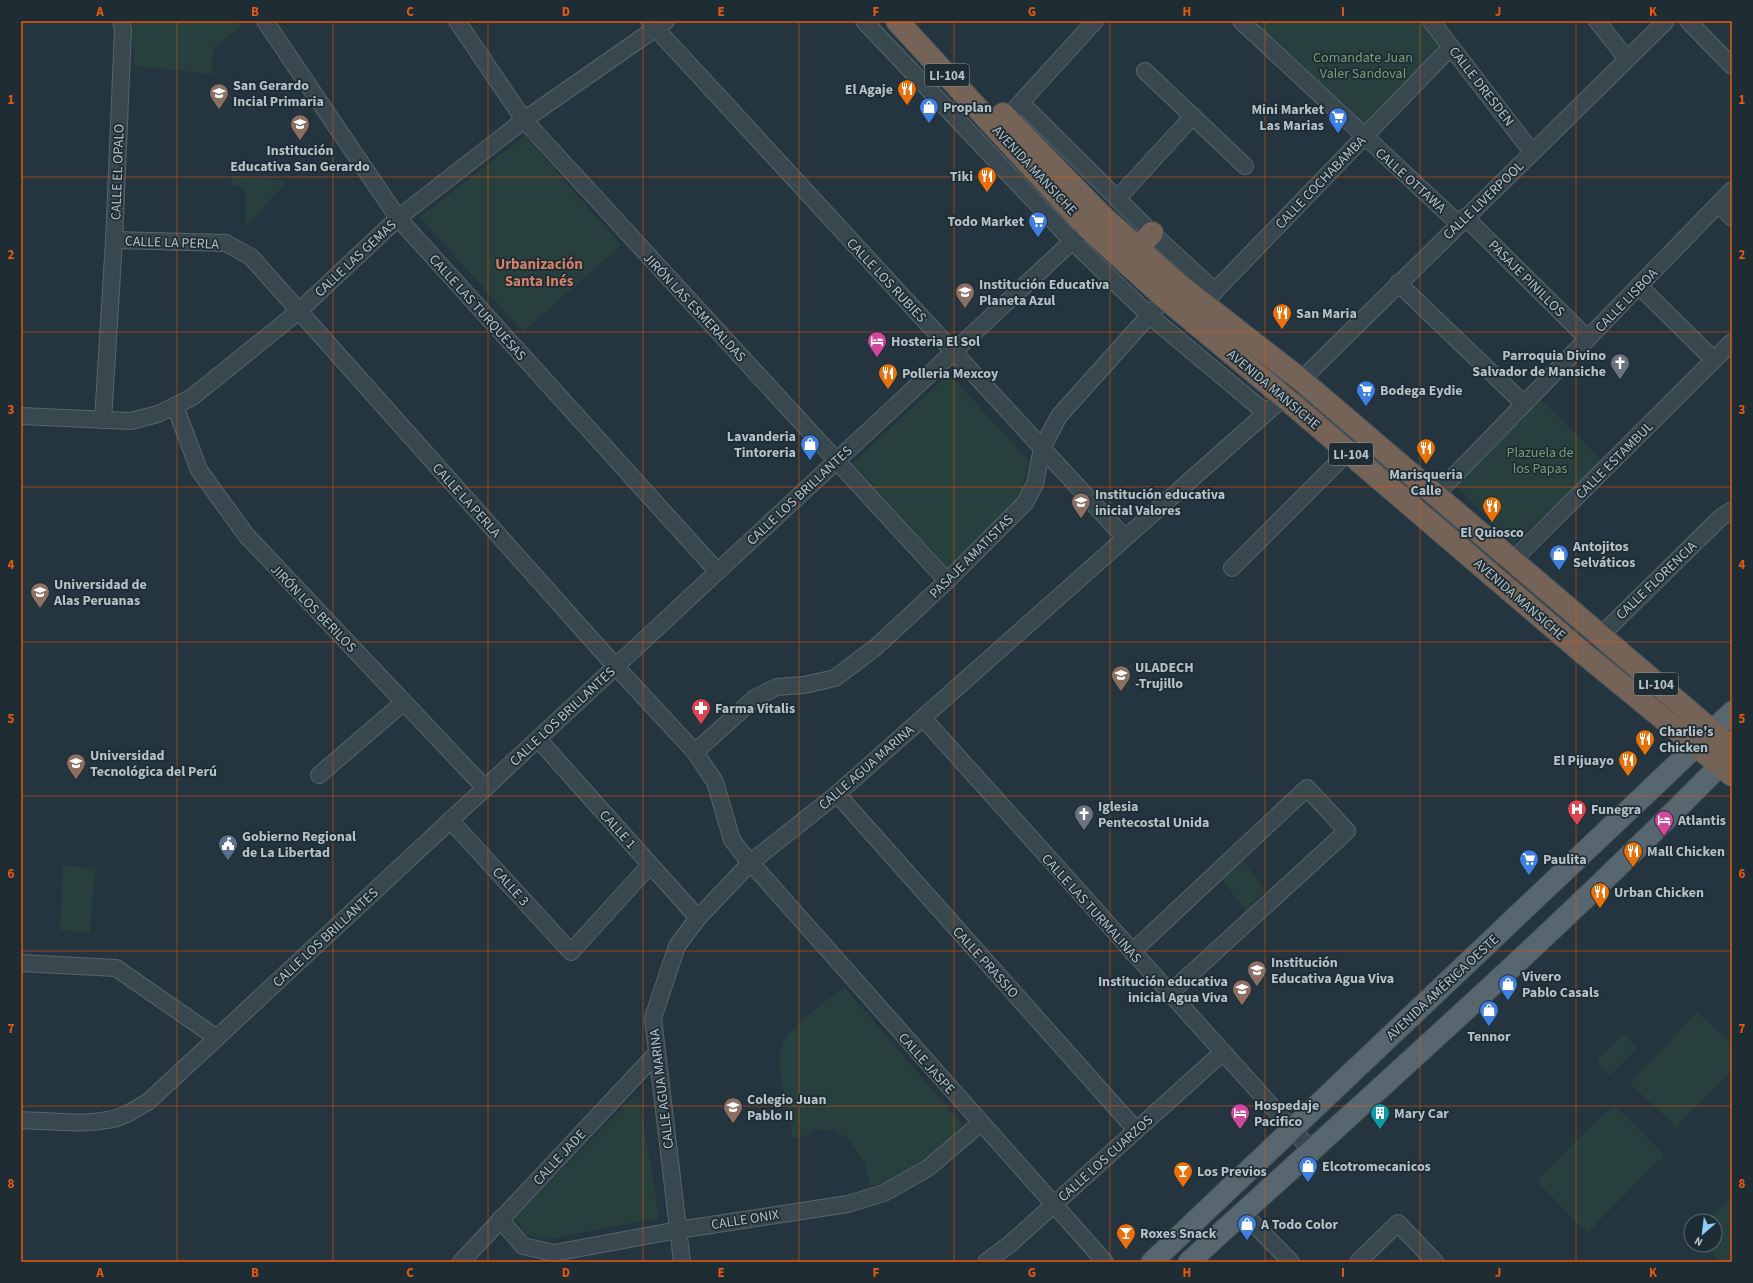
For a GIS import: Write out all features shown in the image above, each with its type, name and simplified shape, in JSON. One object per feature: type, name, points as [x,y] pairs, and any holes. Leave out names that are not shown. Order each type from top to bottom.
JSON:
[{"type":"highway","name":"AVENIDA MANSICHE","points":[[897,21],[1008,117]]},
{"type":"highway","name":"AVENIDA MANSICHE","points":[[917,21],[1008,117],[1086,228],[1172,291],[1203,305],[1301,380],[1600,636],[1704,739]]},
{"type":"highway","name":"AVENIDA MANSICHE","points":[[1086,228],[1145,241],[1172,291]]},
{"type":"highway","name":"AVENIDA MANSICHE","points":[[1203,305],[1284,397],[1583,653],[1704,739],[1729,760]]},
{"type":"main road","name":"AVENIDA AMÉRICA OESTE","points":[[1152,1262],[1732,712]]},
{"type":"main road","points":[[1189,1262],[1509,970],[1729,760]]},
{"type":"street","name":"CALLE EL OPALO","points":[[103,420],[114,240],[123,30],[121,21]]},
{"type":"street","name":"CALLE LAS TURQUESAS","points":[[265,21],[398,218],[718,571]]},
{"type":"street","name":"JIRÓN LAS ESMERALDAS","points":[[457,21],[524,120],[947,581]]},
{"type":"street","name":"AVENIDA MANSICHE","points":[[864,21],[1086,228],[1150,316],[1266,413]]},
{"type":"street","name":"CALLE DRESDEN","points":[[1431,21],[1532,152]]},
{"type":"street","points":[[1597,21],[1627,59]]},
{"type":"street","name":"CALLE LIVERPOOL","points":[[1301,380],[1666,21]]},
{"type":"street","points":[[1688,21],[1732,66]]},
{"type":"street","name":"CALLE OTTAWA","points":[[1245,22],[1364,137],[1462,220]]},
{"type":"street","points":[[1089,23],[1008,117],[1117,199],[1145,241],[1203,305]]},
{"type":"street","name":"CALLE LAS GEMAS","points":[[21,416],[131,421],[158,414],[192,398],[299,311],[398,218],[524,120],[657,24]]},
{"type":"street","name":"CALLE LOS RUBIES","points":[[657,24],[953,352],[1125,538]]},
{"type":"street","name":"CALLE COCHABAMBA","points":[[1203,305],[1451,47]]},
{"type":"street","points":[[1145,71],[1246,166]]},
{"type":"street","points":[[1117,199],[1193,116]]},
{"type":"street","name":"CALLE LISBOA","points":[[1419,512],[1732,190]]},
{"type":"street","points":[[1719,204],[1732,218]]},
{"type":"street","name":"PASAJE PINILLOS","points":[[1462,220],[1588,339]]},
{"type":"street","name":"CALLE LOS BRILLANTES","points":[[21,1120],[62,1122],[108,1120],[130,1113],[149,1101],[1086,228]]},
{"type":"street","name":"CALLE LA PERLA","points":[[114,240],[226,243],[251,257],[616,666],[695,752],[715,782],[732,840],[750,863]]},
{"type":"street","points":[[1398,283],[1524,404]]},
{"type":"street","points":[[1638,286],[1714,360]]},
{"type":"street","name":"PASAJE AMATISTAS","points":[[695,752],[755,698],[777,686],[804,685],[835,678],[876,647],[947,581],[1025,503],[1035,484],[1042,448],[1059,416],[1089,380],[1172,291]]},
{"type":"street","name":"CALLE ESTAMBUL","points":[[1495,578],[1732,342]]},
{"type":"street","name":"CALLE AGUA MARINA","points":[[682,1262],[653,1018],[677,946],[698,918],[750,863],[837,794],[1284,397],[1301,380]]},
{"type":"street","name":"JIRÓN LOS BERILOS","points":[[175,406],[198,470],[246,535],[485,788]]},
{"type":"street","points":[[1232,568],[1348,452]]},
{"type":"street","name":"CALLE FLORENCIA","points":[[1583,653],[1720,518],[1732,510]]},
{"type":"street","points":[[319,775],[404,702]]},
{"type":"street","name":"CALLE LAS TURMALINAS","points":[[922,718],[1311,1150]]},
{"type":"street","name":"CALLE 1","points":[[538,739],[698,918]]},
{"type":"street","points":[[1132,952],[1307,788],[1347,830],[1170,993]]},
{"type":"street","name":"CALLE PRASSIO","points":[[837,794],[1136,1130]]},
{"type":"street","name":"CALLE 3","points":[[450,820],[571,952],[650,865]]},
{"type":"street","name":"CALLE JASPE","points":[[750,863],[1105,1262]]},
{"type":"street","points":[[21,963],[116,968],[217,1038]]},
{"type":"street","name":"CALLE LOS CUARZOS","points":[[986,1262],[1010,1244],[1223,1052]]},
{"type":"street","name":"CALLE JADE","points":[[461,1262],[657,1053]]},
{"type":"street","name":"CALLE ONIX","points":[[500,1220],[523,1246],[554,1253],[678,1230],[848,1204],[884,1193],[928,1168],[980,1123]]},
{"type":"street","points":[[1243,1213],[1290,1262]]},
{"type":"street","points":[[1358,1262],[1398,1223],[1435,1262]]},
{"type":"green space","points":[[130,21],[237,21],[241,27],[213,48],[212,74],[135,66]]},
{"type":"green space","name":"Comandate Juan Valer Sandoval","points":[[1264,21],[1420,21],[1440,46],[1364,128],[1259,26]]},
{"type":"green space","points":[[525,136],[621,245],[523,332],[420,217]]},
{"type":"green space","points":[[232,176],[287,181],[246,226],[245,188],[231,184]]},
{"type":"green space","points":[[949,374],[1029,461],[1018,505],[949,570],[853,463]]},
{"type":"green space","name":"Plazuela de los Papas","points":[[1541,399],[1602,461],[1513,544],[1456,485]]},
{"type":"green space","points":[[1243,861],[1265,890],[1246,911],[1222,879]]},
{"type":"green space","points":[[63,866],[95,868],[90,932],[60,930]]},
{"type":"green space","points":[[844,987],[965,1128],[931,1156],[887,1181],[871,1186],[866,1164],[847,1138],[830,1130],[814,1129],[803,1137],[793,1138],[785,1103],[781,1075],[780,1050],[788,1035],[802,1020]]},
{"type":"green space","points":[[1698,1012],[1732,1045],[1732,1070],[1676,1127],[1630,1083]]},
{"type":"green space","points":[[1624,1034],[1637,1048],[1610,1075],[1596,1061]]},
{"type":"green space","points":[[634,1096],[639,1096],[659,1218],[543,1240],[527,1234],[515,1218]]},
{"type":"green space","points":[[1614,1104],[1664,1155],[1587,1233],[1537,1181]]},
{"type":"green space","points":[[1732,1197],[1732,1262],[1721,1262],[1713,1253],[1723,1253],[1723,1213],[1716,1213]]},
{"type":"place","name":"El Agaje","points":[[907,106]]},
{"type":"place","name":"San Gerardo Incial Primaria","points":[[219,110]]},
{"type":"place","name":"Proplan","points":[[929,124]]},
{"type":"place","name":"Mini Market Las Marias","points":[[1338,134]]},
{"type":"place","name":"Institución Educativa San Gerardo","points":[[300,141]]},
{"type":"place","name":"Tiki","points":[[987,193]]},
{"type":"place","name":"Todo Market","points":[[1038,238]]},
{"type":"place","name":"Institución Educativa Planeta Azul","points":[[965,309]]},
{"type":"place","name":"San Maria","points":[[1282,330]]},
{"type":"place","name":"Hosteria El Sol","points":[[877,358]]},
{"type":"place","name":"Parroquia Divino Salvador de Mansiche","points":[[1620,380]]},
{"type":"place","name":"Polleria Mexcoy","points":[[888,390]]},
{"type":"place","name":"Bodega Eydie","points":[[1366,407]]},
{"type":"place","name":"Lavanderia Tintoreria","points":[[810,461]]},
{"type":"place","name":"Marisqueria Calle","points":[[1426,465]]},
{"type":"place","name":"Institución educativa inicial Valores","points":[[1081,519]]},
{"type":"place","name":"El Quiosco","points":[[1492,523]]},
{"type":"place","name":"Antojitos Selváticos","points":[[1559,571]]},
{"type":"place","name":"Universidad de Alas Peruanas","points":[[40,609]]},
{"type":"place","name":"ULADECH -Trujillo","points":[[1121,692]]},
{"type":"place","name":"Farma Vitalis","points":[[701,725]]},
{"type":"place","name":"Charlie's Chicken","points":[[1645,756]]},
{"type":"place","name":"El Pijuayo","points":[[1628,777]]},
{"type":"place","name":"Universidad Tecnológica del Perú","points":[[76,780]]},
{"type":"place","name":"Funegra","points":[[1577,826]]},
{"type":"place","name":"Iglesia Pentecostal Unida","points":[[1084,831]]},
{"type":"place","name":"Atlantis","points":[[1664,837]]},
{"type":"place","name":"Gobierno Regional de La Libertad","points":[[228,861]]},
{"type":"place","name":"Mall Chicken","points":[[1633,868]]},
{"type":"place","name":"Paulita","points":[[1529,876]]},
{"type":"place","name":"Urban Chicken","points":[[1600,909]]},
{"type":"place","name":"Institución Educativa Agua Viva","points":[[1257,987]]},
{"type":"place","name":"Vivero Pablo Casals","points":[[1508,1001]]},
{"type":"place","name":"Institución educativa inicial Agua Viva","points":[[1242,1006]]},
{"type":"place","name":"Tennor","points":[[1489,1027]]},
{"type":"place","name":"Colegio Juan Pablo II","points":[[733,1124]]},
{"type":"place","name":"Hospedaje Pacifico","points":[[1240,1130]]},
{"type":"place","name":"Mary Car","points":[[1380,1130]]},
{"type":"place","name":"Elcotromecanicos","points":[[1308,1183]]},
{"type":"place","name":"Los Previos","points":[[1183,1188]]},
{"type":"place","name":"A Todo Color","points":[[1247,1241]]},
{"type":"place","name":"Roxes Snack","points":[[1126,1250]]},
{"type":"district","name":"Urbanización Santa Inés","points":[[539,272]]}]
